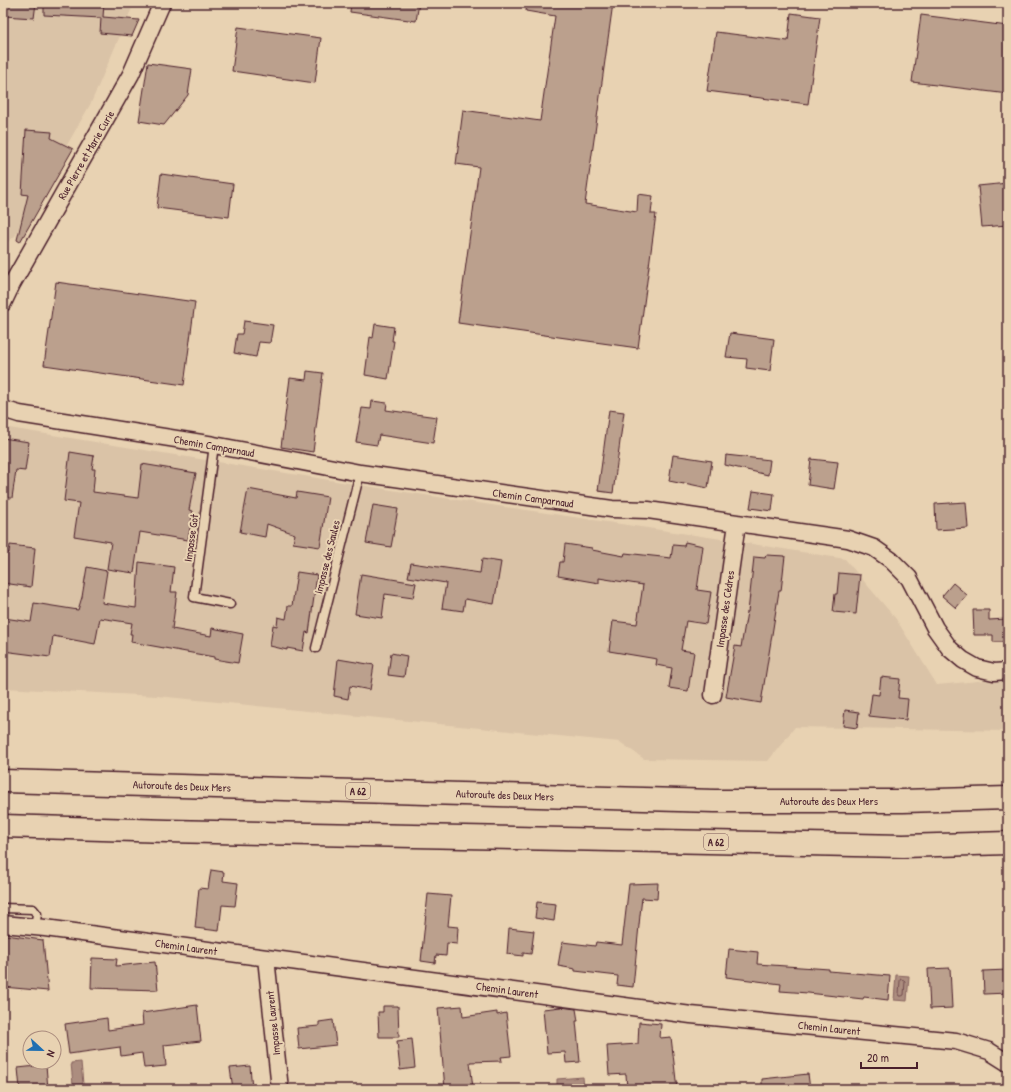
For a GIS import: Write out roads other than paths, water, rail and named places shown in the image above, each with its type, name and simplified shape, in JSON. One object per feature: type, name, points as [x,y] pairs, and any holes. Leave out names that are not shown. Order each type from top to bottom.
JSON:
[{"type":"highway","name":"Autoroute des Deux Mers","points":[[3,781],[714,801],[903,801],[1008,798]]},
{"type":"highway","name":"A 62","points":[[3,826],[168,831],[903,846],[1008,843]]},
{"type":"street","name":"Rue Pierre et Marie Curie","points":[[3,303],[8,283],[131,74],[162,3]]},
{"type":"street","name":"Chemin Camparnaud","points":[[3,409],[19,414],[214,445],[360,473],[612,510],[648,510],[848,539],[874,548],[891,560],[909,578],[935,628],[950,649],[963,660],[977,668],[994,672],[1008,671]]},
{"type":"street","name":"Impasse des Cèdres","points":[[713,695],[737,523]]},
{"type":"street","name":"Chemin Laurent","points":[[3,924],[691,1014],[956,1041],[989,1051],[1008,1063]]},
{"type":"street","name":"Impasse Laurent","points":[[266,958],[280,1089]]},
{"type":"lane","name":"Impasse Got","points":[[214,445],[194,597],[230,604]]},
{"type":"lane","name":"Impasse des Saules","points":[[316,648],[360,473]]},
{"type":"lane","points":[[3,908],[33,909],[37,914],[35,927]]},
{"type":"water","points":[[896,975],[909,976],[907,1001],[894,1000]]},
{"type":"water","points":[[81,1062],[83,1084],[73,1085],[71,1063]]},
{"type":"water","points":[[583,1077],[584,1089],[557,1089],[557,1079]]}]
